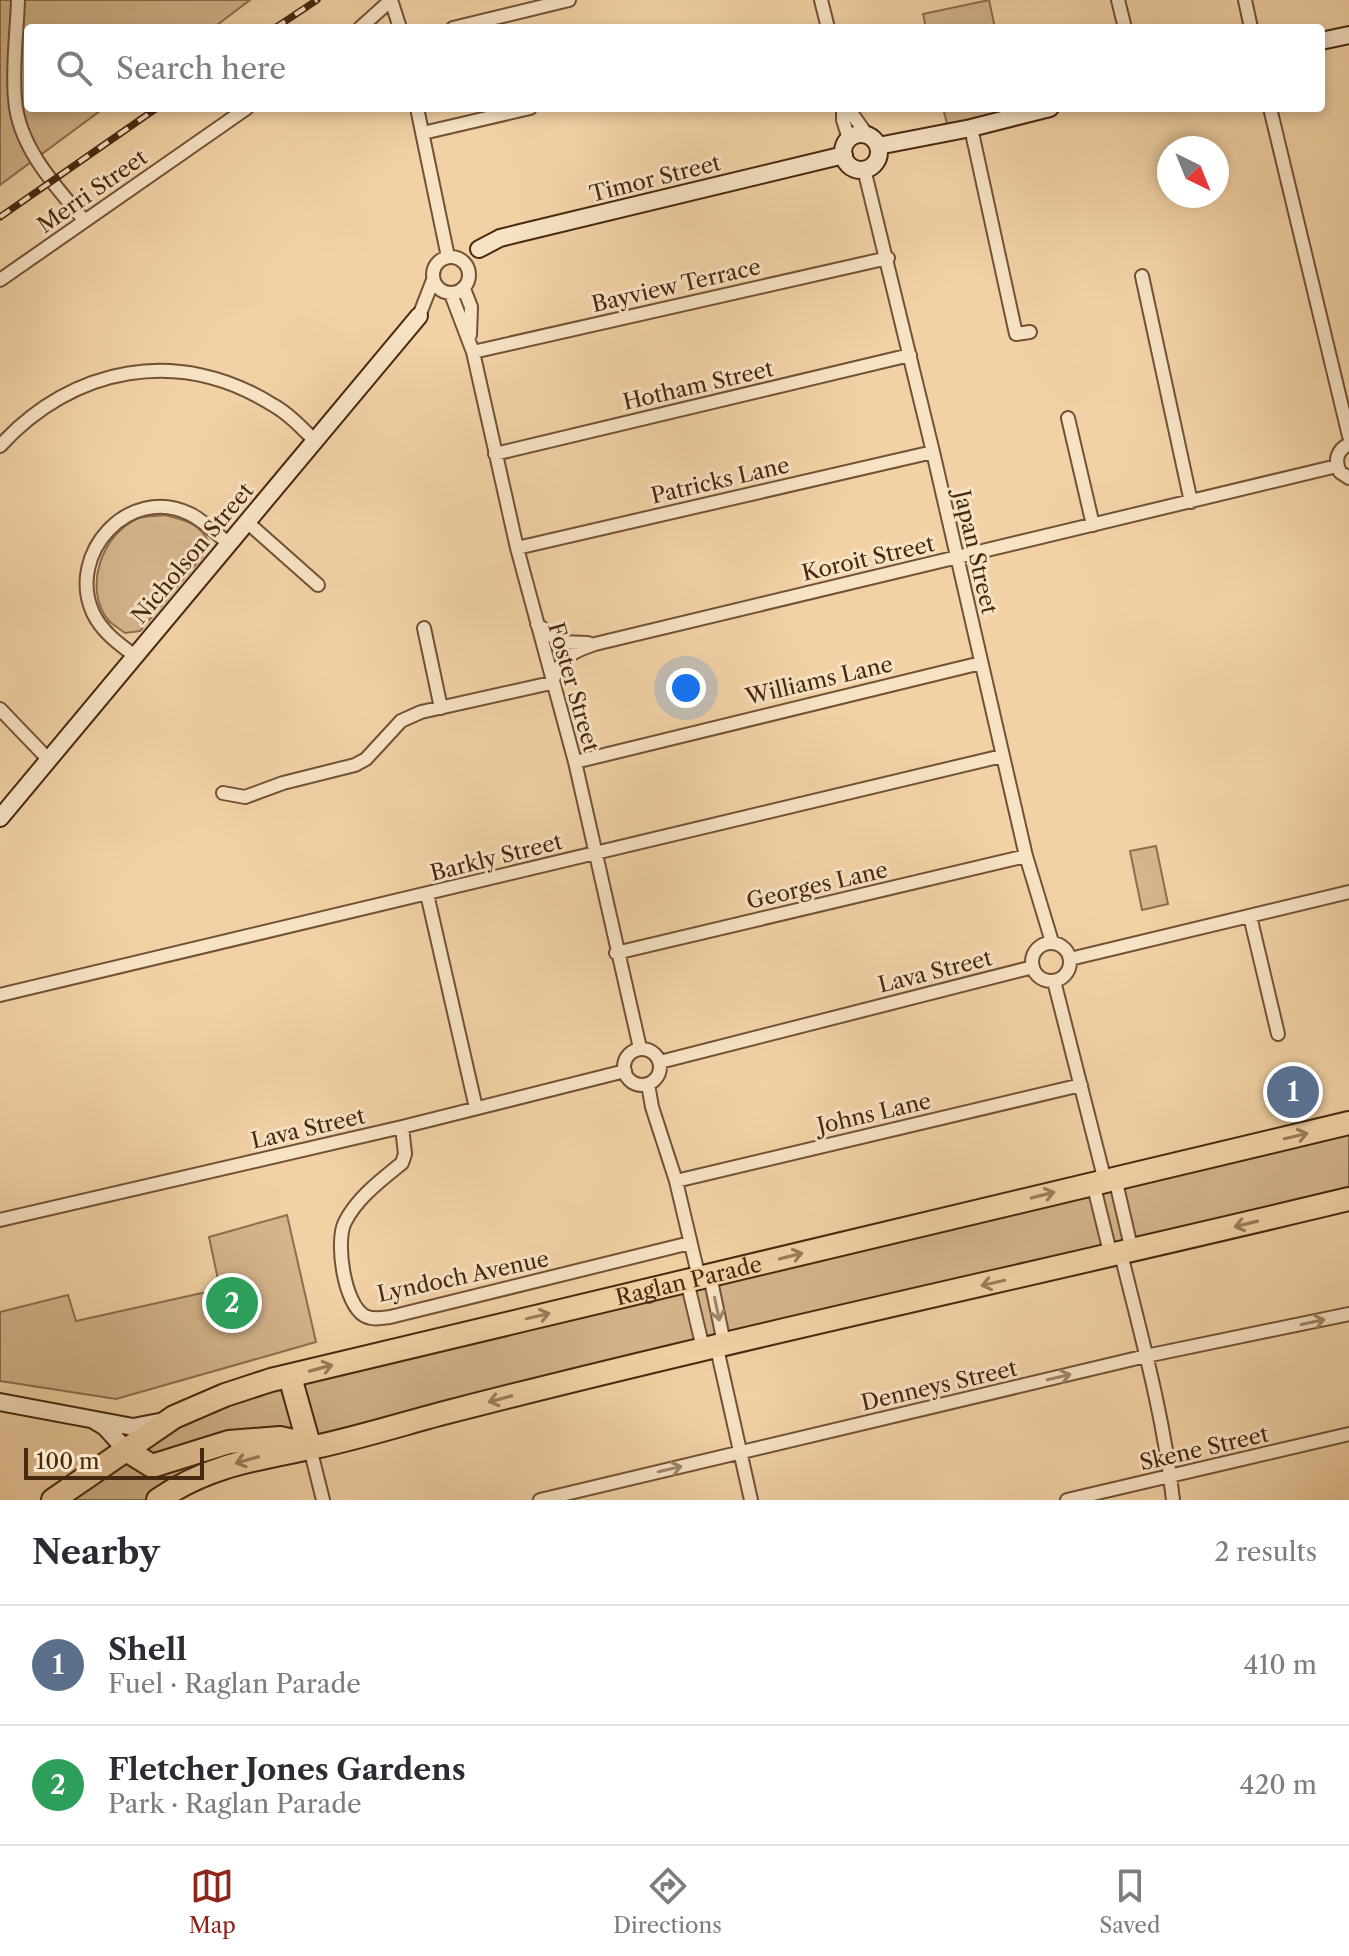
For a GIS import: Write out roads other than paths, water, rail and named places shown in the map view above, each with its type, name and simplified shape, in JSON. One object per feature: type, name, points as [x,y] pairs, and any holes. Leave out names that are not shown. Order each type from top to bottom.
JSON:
[{"type":"highway","name":"Raglan Parade","points":[[53,1500],[174,1417],[225,1395],[390,1350],[1349,1123]]},
{"type":"highway","points":[[158,1500],[220,1468],[261,1456],[310,1448],[714,1345],[1121,1254],[1349,1199]]},
{"type":"highway","points":[[290,1377],[310,1448]]},
{"type":"highway","points":[[126,1450],[152,1466],[216,1444],[241,1440],[293,1440],[310,1448]]},
{"type":"street","points":[[18,0],[15,101],[18,121],[52,183],[84,220]]},
{"type":"street","points":[[364,24],[391,0],[399,24]]},
{"type":"street","points":[[470,24],[569,0]]},
{"type":"street","points":[[821,0],[827,24]]},
{"type":"street","points":[[1118,0],[1124,24]]},
{"type":"street","points":[[1245,0],[1250,24]]},
{"type":"street","points":[[1325,40],[1349,35]]},
{"type":"street","name":"Merri Street","points":[[0,280],[241,112]]},
{"type":"street","points":[[418,112],[443,230],[439,241],[448,259],[468,268]]},
{"type":"street","points":[[423,133],[513,112]]},
{"type":"street","points":[[845,112],[846,147],[853,167],[864,169],[877,159],[873,140],[849,112]]},
{"type":"street","points":[[846,147],[858,134],[873,140],[971,128],[1034,112]]},
{"type":"street","points":[[1271,112],[1349,436]]},
{"type":"street","points":[[971,128],[1016,334],[1030,332]]},
{"type":"street","name":"Timor Street","points":[[448,259],[500,238],[846,147]]},
{"type":"street","name":"Japan Street","points":[[864,169],[888,258],[1026,856],[1052,942]]},
{"type":"street","points":[[448,259],[434,267],[433,280],[437,288],[449,294],[464,289],[469,281],[468,268],[479,249]]},
{"type":"street","name":"Bayview Terrace","points":[[473,352],[888,258]]},
{"type":"street","points":[[1142,276],[1191,502]]},
{"type":"street","name":"Nicholson Street","points":[[419,316],[433,280]]},
{"type":"street","name":"Foster Street","points":[[464,289],[471,307],[469,338]]},
{"type":"street","name":"Foster Street","points":[[449,294],[473,352],[517,548],[551,683],[575,762],[640,1048]]},
{"type":"street","name":"Nicholson Street","points":[[0,818],[419,316],[449,294]]},
{"type":"street","name":"Hotham Street","points":[[495,454],[910,355]]},
{"type":"street","points":[[0,446],[36,411],[69,391],[119,374],[149,370],[189,373],[240,387],[274,405],[315,441]]},
{"type":"street","points":[[1068,418],[1093,525]]},
{"type":"street","points":[[1349,444],[1341,449],[1337,466],[1349,478]]},
{"type":"street","name":"Patricks Lane","points":[[517,548],[933,452]]},
{"type":"street","name":"Koroit Street","points":[[551,683],[558,667],[571,652],[595,644],[1337,466]]},
{"type":"street","points":[[135,656],[103,629],[89,603],[87,570],[94,548],[102,536],[124,517],[165,508],[192,514],[229,544]]},
{"type":"street","points":[[247,522],[318,585]]},
{"type":"street","name":"Koroit Street","points":[[536,624],[560,642],[595,644]]},
{"type":"street","points":[[424,628],[441,708]]},
{"type":"street","name":"Williams Lane","points":[[575,762],[981,663]]},
{"type":"street","points":[[223,793],[245,797],[283,783],[355,765],[366,759],[401,721],[421,712],[551,683]]},
{"type":"street","points":[[0,709],[49,760]]},
{"type":"street","name":"Barkly Street","points":[[0,995],[1002,756]]},
{"type":"street","name":"Georges Lane","points":[[616,953],[1026,856]]},
{"type":"street","points":[[1070,959],[1349,892]]},
{"type":"street","points":[[427,894],[476,1108]]},
{"type":"street","points":[[1250,916],[1278,1034]]},
{"type":"street","points":[[1052,942],[1062,946],[1070,959],[1066,974],[1054,981],[1040,977],[1033,967],[1033,954],[1037,948],[1052,942]]},
{"type":"street","name":"Lava Street","points":[[660,1062],[1033,967]]},
{"type":"street","points":[[1054,981],[1146,1356],[1171,1476],[1173,1500]]},
{"type":"street","points":[[640,1048],[653,1051],[660,1062],[659,1075],[642,1085],[631,1081],[624,1065],[629,1054],[640,1048]]},
{"type":"street","name":"Lava Street","points":[[0,1220],[402,1127],[625,1071]]},
{"type":"street","points":[[648,1084],[652,1107],[676,1181],[751,1500]]},
{"type":"street","name":"Johns Lane","points":[[676,1181],[1081,1085]]},
{"type":"street","name":"Lyndoch Avenue","points":[[402,1127],[405,1154],[402,1163],[352,1210],[343,1226],[339,1243],[350,1295],[364,1315],[377,1319],[390,1317],[690,1243]]},
{"type":"street","points":[[1104,1181],[1121,1254]]},
{"type":"street","points":[[699,1279],[714,1345]]},
{"type":"street","name":"Denneys Street","points":[[540,1500],[1146,1356],[1349,1314]]},
{"type":"street","points":[[0,1402],[90,1418],[112,1427],[150,1426],[174,1417]]},
{"type":"street","points":[[112,1427],[126,1450]]},
{"type":"street","name":"Skene Street","points":[[1067,1500],[1349,1434]]},
{"type":"street","points":[[310,1448],[323,1500]]},
{"type":"railway","points":[[281,24],[317,0]]},
{"type":"railway","points":[[0,217],[151,112]]},
{"type":"place","name":"Shell","points":[[1293,1092]]},
{"type":"place","name":"Fletcher Jones Gardens","points":[[232,1303]]}]
